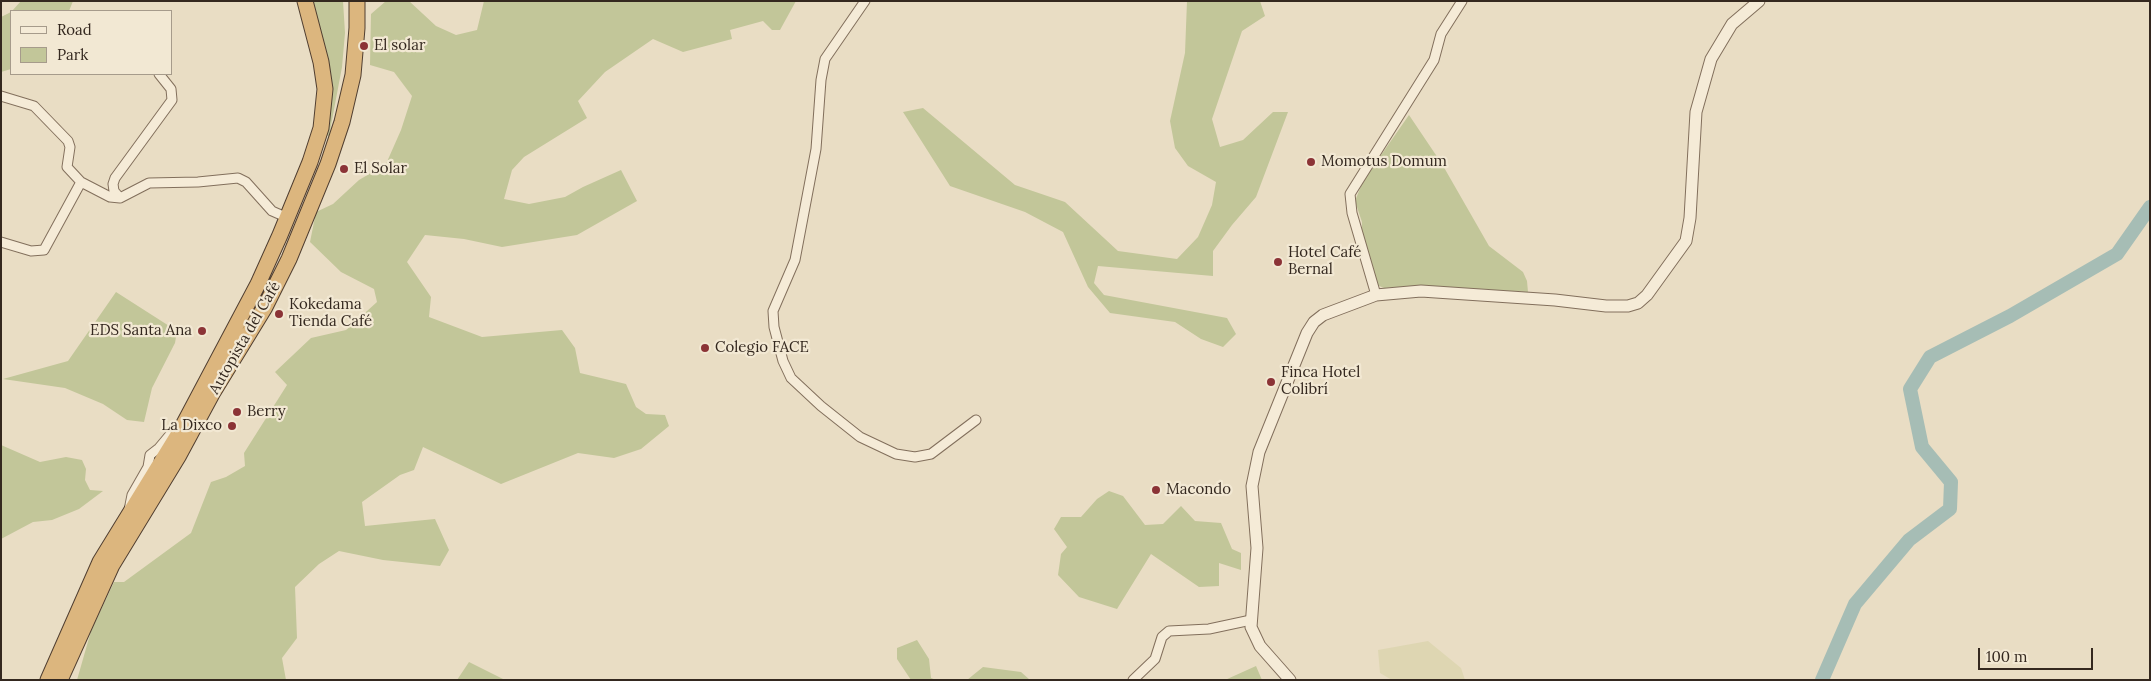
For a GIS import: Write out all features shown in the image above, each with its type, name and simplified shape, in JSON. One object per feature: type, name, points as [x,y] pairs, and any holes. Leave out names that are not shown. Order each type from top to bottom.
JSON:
[{"type":"highway","name":"Autopista del Café","points":[[48,680],[90,582],[128,516],[166,456],[258,284],[288,218],[316,145],[324,115],[324,76],[305,1]]},
{"type":"highway","name":"Autopista del Café","points":[[60,680],[112,564],[179,455],[213,392],[269,300],[289,259],[328,164],[342,122],[356,50],[357,1]]},
{"type":"street","points":[[865,1],[825,60],[821,80],[816,149],[795,260],[773,311],[774,327],[783,361],[791,378],[822,406],[860,437],[896,454],[915,457],[930,454],[976,420]]},
{"type":"street","points":[[1376,295],[1352,213],[1350,194],[1434,60],[1441,34],[1462,1]]},
{"type":"street","points":[[1290,680],[1256,640],[1251,627],[1257,548],[1252,486],[1260,452],[1307,333],[1314,322],[1323,315],[1376,295],[1421,291],[1555,300],[1606,306],[1623,306],[1638,303],[1647,295],[1686,241],[1690,218],[1696,112],[1711,59],[1732,24],[1759,1]]},
{"type":"street","points":[[120,198],[114,191],[113,184],[116,178],[172,100],[171,89],[160,75]]},
{"type":"street","points":[[1,96],[34,106],[68,141],[70,147],[67,167],[81,182],[110,197],[120,198],[148,183],[198,182],[238,178],[246,182],[272,211],[288,218]]},
{"type":"street","points":[[1,242],[31,251],[44,250],[81,182]]},
{"type":"street","points":[[1133,680],[1155,659],[1162,638],[1169,631],[1209,629],[1251,620]]},
{"type":"shaded area","points":[[1428,641],[1461,668],[1465,680],[1392,680],[1380,673],[1378,650]]},
{"type":"green space","points":[[21,1],[73,1],[69,10],[13,10]]},
{"type":"green space","points":[[309,1],[343,1],[345,33],[342,67],[329,136],[324,135]]},
{"type":"green space","points":[[386,1],[409,1],[436,26],[456,35],[477,30],[484,1],[796,1],[780,30],[772,30],[763,21],[730,30],[732,39],[683,52],[653,39],[605,72],[578,101],[587,118],[524,157],[512,170],[504,199],[529,204],[565,197],[621,170],[637,201],[577,235],[502,247],[464,239],[425,235],[407,262],[431,297],[429,317],[482,337],[562,330],[575,348],[580,373],[626,384],[636,407],[646,414],[665,415],[669,426],[641,449],[614,458],[578,453],[501,484],[423,447],[414,470],[400,475],[362,502],[365,526],[435,519],[449,550],[440,566],[383,560],[339,551],[319,564],[295,587],[297,638],[282,658],[286,680],[77,680],[91,631],[114,582],[124,582],[191,533],[211,482],[226,477],[245,466],[244,453],[287,385],[275,372],[311,338],[346,330],[377,302],[374,289],[341,272],[310,242],[316,212],[333,204],[359,180],[386,164],[401,130],[412,96],[394,72],[370,65],[371,14]]},
{"type":"green space","points":[[1187,1],[1260,1],[1265,16],[1242,31],[1212,119],[1220,147],[1243,140],[1273,112],[1288,112],[1256,197],[1213,251],[1213,276],[1098,266],[1094,283],[1104,295],[1227,318],[1236,334],[1223,347],[1201,339],[1175,322],[1110,313],[1088,287],[1063,232],[1025,212],[950,186],[903,112],[923,108],[1015,185],[1065,202],[1118,251],[1177,259],[1198,237],[1212,205],[1216,182],[1188,166],[1175,148],[1170,121],[1185,53]]},
{"type":"green space","points":[[10,12],[10,69],[1,72],[1,17]]},
{"type":"green space","points":[[1409,115],[1442,164],[1489,246],[1523,272],[1527,281],[1528,292],[1421,286],[1384,288],[1377,285],[1355,201],[1363,181]]},
{"type":"green space","points":[[116,292],[177,331],[175,343],[152,388],[144,422],[127,420],[103,404],[65,388],[3,379],[68,361]]},
{"type":"green space","points":[[1,445],[40,462],[66,457],[82,460],[86,469],[85,480],[90,490],[103,491],[79,509],[52,520],[33,522],[1,539]]},
{"type":"green space","points":[[1109,491],[1123,496],[1145,525],[1163,524],[1181,506],[1195,521],[1221,523],[1232,549],[1241,553],[1241,570],[1219,563],[1219,586],[1199,587],[1151,554],[1117,609],[1079,597],[1058,575],[1061,554],[1067,547],[1054,529],[1061,517],[1081,517],[1097,499]]},
{"type":"green space","points":[[917,640],[929,659],[931,678],[936,680],[911,680],[897,659],[897,648]]},
{"type":"green space","points":[[469,662],[505,680],[457,680]]},
{"type":"green space","points":[[1256,666],[1262,680],[1225,680]]},
{"type":"green space","points":[[983,667],[1021,672],[1030,680],[967,680]]},
{"type":"waterway","points":[[1822,680],[1855,604],[1909,540],[1950,509],[1951,482],[1922,447],[1910,389],[1930,357],[2010,316],[2117,254],[2150,207]]},
{"type":"place","name":"El solar","points":[[364,46]]},
{"type":"place","name":"Momotus Domum","points":[[1311,162]]},
{"type":"place","name":"El Solar","points":[[344,169]]},
{"type":"place","name":"Hotel Café Bernal","points":[[1278,262]]},
{"type":"place","name":"Kokedama Tienda Café","points":[[279,314]]},
{"type":"place","name":"EDS Santa Ana","points":[[202,331]]},
{"type":"place","name":"Colegio FACE","points":[[705,348]]},
{"type":"place","name":"Finca Hotel Colibrí","points":[[1271,382]]},
{"type":"place","name":"Berry","points":[[237,412]]},
{"type":"place","name":"La Dixco","points":[[232,426]]},
{"type":"place","name":"Macondo","points":[[1156,490]]}]
